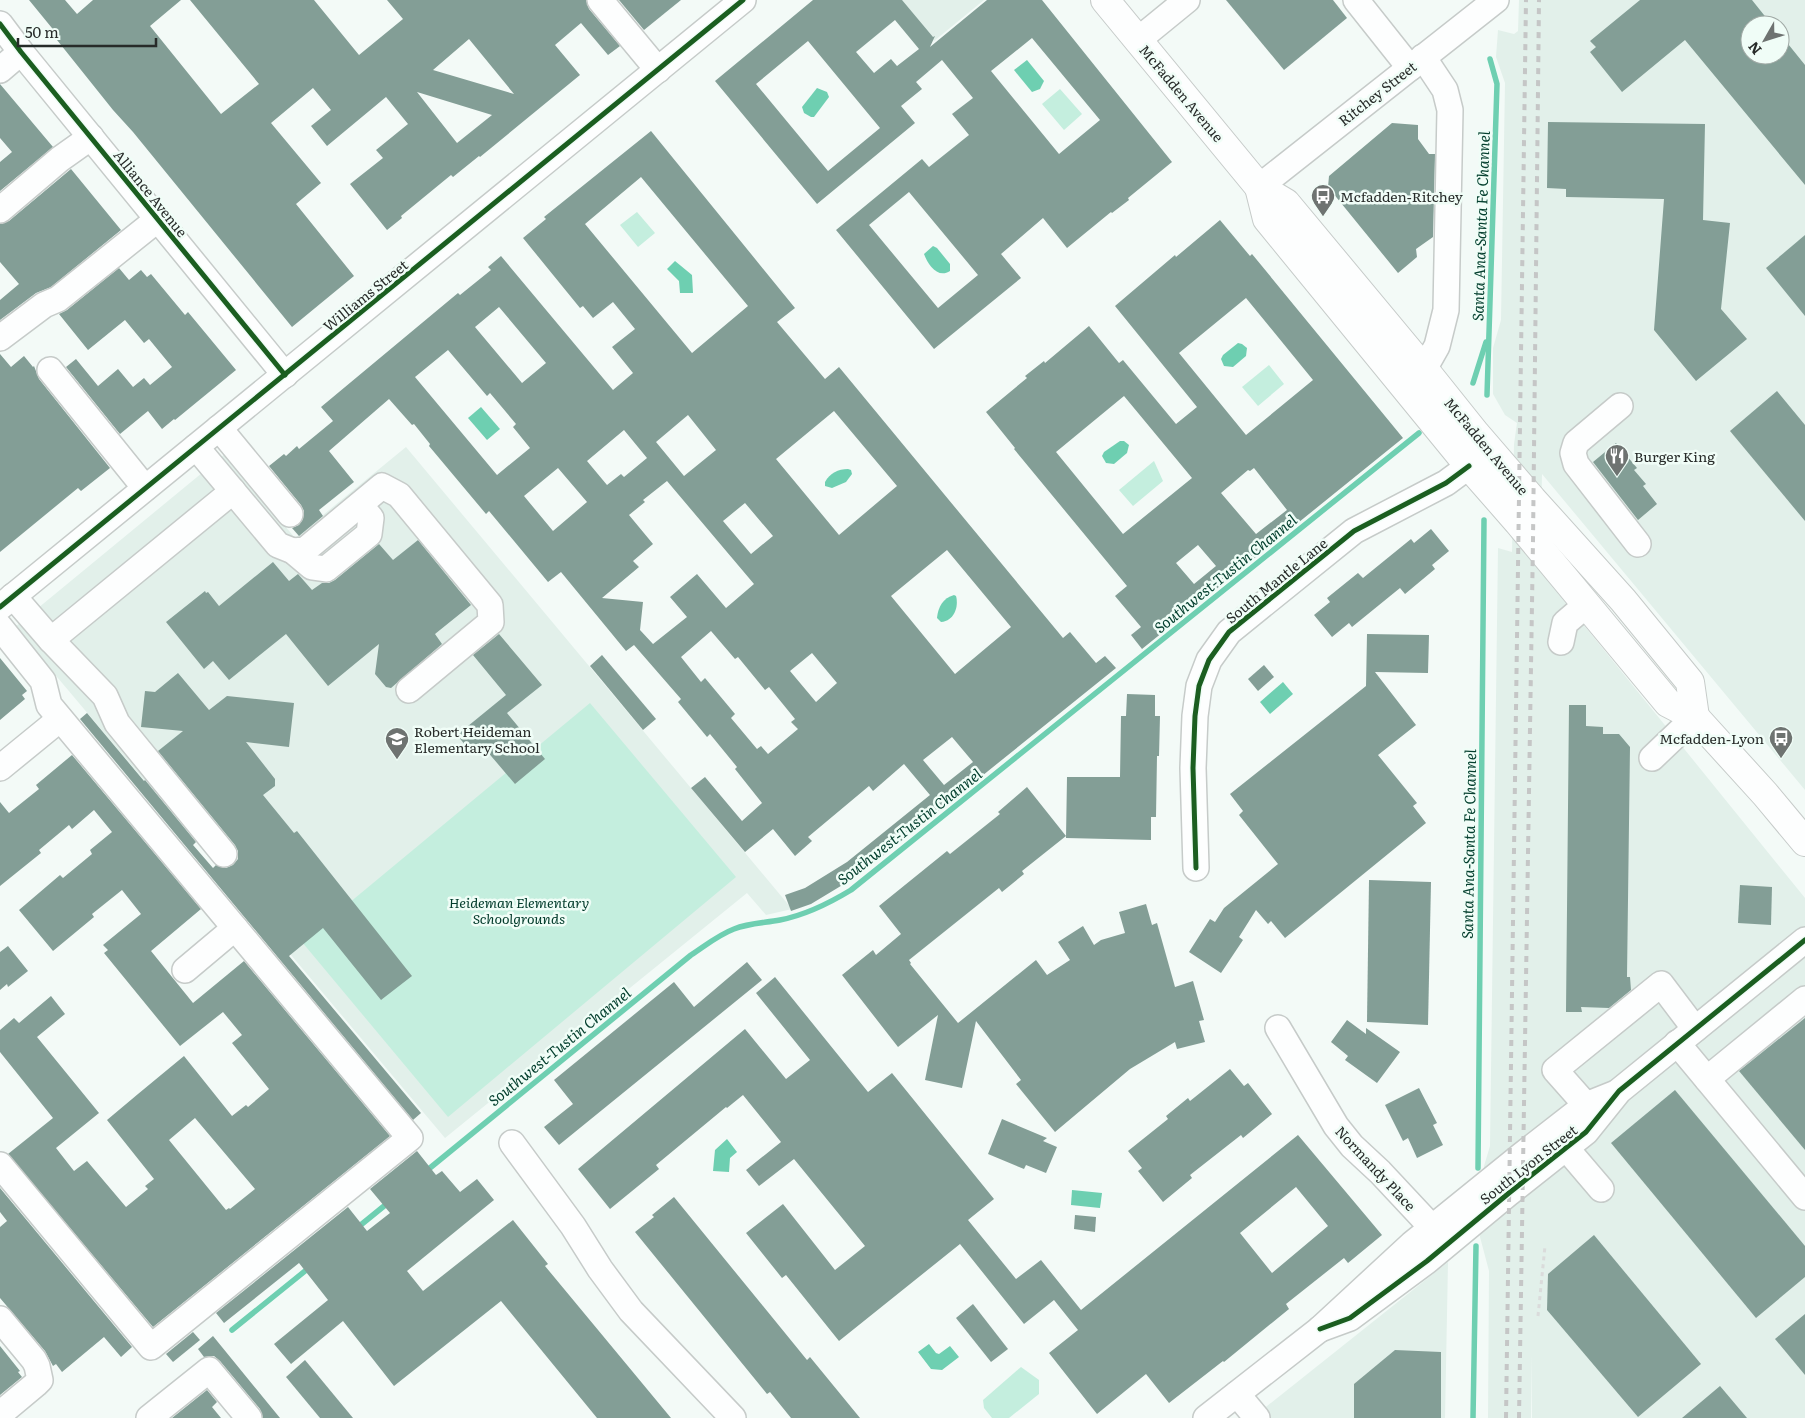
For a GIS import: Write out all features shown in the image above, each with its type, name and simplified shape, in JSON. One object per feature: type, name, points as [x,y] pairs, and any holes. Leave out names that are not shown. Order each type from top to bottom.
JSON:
[{"type":"main road","name":"McFadden Avenue","points":[[1105,0],[1259,187],[1286,203],[1424,368],[1476,434],[1623,600],[1690,682],[1696,716]]},
{"type":"main road","name":"McFadden Avenue","points":[[1259,187],[1268,219],[1469,466],[1518,522],[1668,703],[1696,716],[1805,842]]},
{"type":"street","points":[[600,0],[658,70]]},
{"type":"street","name":"Williams Street","points":[[7,602],[743,0]]},
{"type":"street","points":[[1138,40],[1187,0]]},
{"type":"street","points":[[1356,0],[1445,90],[1450,110],[1446,310],[1438,346],[1424,368]]},
{"type":"street","name":"Ritchey Street","points":[[1259,187],[1496,0]]},
{"type":"street","name":"Alliance Avenue","points":[[0,24],[285,374]]},
{"type":"street","points":[[0,70],[21,52]]},
{"type":"street","points":[[0,210],[60,159],[91,137]]},
{"type":"street","points":[[0,338],[44,305],[58,299],[158,219]]},
{"type":"street","points":[[50,370],[145,488]]},
{"type":"street","points":[[1620,406],[1576,443],[1574,453],[1576,464],[1638,544]]},
{"type":"street","points":[[219,428],[290,514]]},
{"type":"street","points":[[196,447],[278,545],[293,551],[305,550],[382,486],[399,495],[490,605],[491,622],[409,690]]},
{"type":"street","name":"South Mantle Lane","points":[[1196,868],[1193,768],[1195,716],[1199,686],[1208,660],[1229,632],[1354,531],[1446,483],[1469,466]]},
{"type":"street","points":[[51,640],[233,491]]},
{"type":"street","points":[[7,602],[51,640],[105,696],[117,723],[224,854]]},
{"type":"street","points":[[1561,642],[1565,623],[1586,605]]},
{"type":"street","points":[[0,627],[43,681],[49,705],[60,719],[410,1138],[151,1347],[0,1165]]},
{"type":"street","points":[[1652,758],[1696,716]]},
{"type":"street","points":[[0,768],[60,719]]},
{"type":"street","points":[[185,970],[235,928]]},
{"type":"street","name":"South Lyon Street","points":[[1320,1329],[1350,1318],[1426,1261],[1586,1132],[1619,1091],[1805,940]]},
{"type":"street","points":[[1586,1105],[1555,1070],[1661,984],[1707,1079],[1805,1197]]},
{"type":"street","points":[[1707,1079],[1805,1000]]},
{"type":"street","name":"Normandy Place","points":[[1278,1028],[1336,1126],[1352,1146],[1380,1172],[1432,1228]]},
{"type":"street","name":"South Lyon Street","points":[[1206,1418],[1320,1329],[1432,1228],[1586,1105],[1619,1091]]},
{"type":"street","points":[[512,1143],[573,1226],[630,1311],[732,1418]]},
{"type":"street","points":[[1566,1148],[1602,1190]]},
{"type":"street","points":[[1350,1318],[1383,1281],[1434,1240],[1438,1234],[1432,1228]]},
{"type":"street","points":[[0,1319],[34,1360],[40,1380],[0,1414]]},
{"type":"street","points":[[149,1418],[209,1370],[249,1418]]},
{"type":"street","points":[[1237,1394],[1257,1418]]},
{"type":"path","points":[[1538,1316],[1545,1246]]},
{"type":"shaded area","points":[[901,0],[984,0],[934,41]]},
{"type":"shaded area","points":[[1519,0],[1805,0],[1805,790],[1542,474],[1540,571],[1805,898],[1805,1418],[1532,1418],[1532,1354],[1531,1418],[1488,1418],[1489,1271],[1480,1237],[1484,1166],[1490,1146],[1498,548],[1512,552],[1514,444],[1517,423],[1505,415],[1493,394],[1493,348],[1501,320],[1505,83],[1496,57],[1498,30],[1514,34],[1518,31]]},
{"type":"shaded area","points":[[1027,60],[1044,81],[1040,89],[1032,92],[1014,70]]},
{"type":"shaded area","points":[[817,88],[827,92],[829,97],[814,117],[811,117],[804,113],[802,107]]},
{"type":"shaded area","points":[[933,246],[937,248],[950,264],[950,271],[946,273],[938,272],[928,262],[924,254]]},
{"type":"shaded area","points":[[675,261],[692,275],[693,293],[680,293],[679,281],[667,269]]},
{"type":"shaded area","points":[[1238,343],[1247,348],[1246,356],[1233,367],[1224,366],[1221,359],[1223,355]]},
{"type":"shaded area","points":[[481,407],[500,429],[487,440],[468,418]]},
{"type":"shaded area","points":[[1120,441],[1124,441],[1129,445],[1127,453],[1114,464],[1106,463],[1102,456],[1104,452]]},
{"type":"shaded area","name":"Robert Heideman Elementary School","points":[[406,447],[792,909],[766,915],[747,893],[445,1138],[15,627],[225,454],[295,538]]},
{"type":"shaded area","points":[[848,469],[851,470],[852,474],[846,482],[832,488],[825,486],[825,482],[832,474]]},
{"type":"shaded area","points":[[954,595],[957,600],[955,613],[946,621],[941,622],[937,618],[940,607],[947,598]]},
{"type":"shaded area","points":[[1283,682],[1293,694],[1270,714],[1260,702]]},
{"type":"shaded area","points":[[727,1139],[737,1152],[730,1158],[729,1172],[713,1171],[715,1150]]},
{"type":"shaded area","points":[[1072,1190],[1102,1193],[1100,1208],[1071,1205]]},
{"type":"shaded area","points":[[1448,1262],[1445,1418],[1252,1418]]},
{"type":"shaded area","points":[[929,1344],[939,1354],[950,1346],[959,1357],[942,1370],[931,1369],[918,1352]]},
{"type":"green space","points":[[1060,89],[1082,114],[1064,130],[1042,104]]},
{"type":"green space","points":[[637,212],[655,233],[638,247],[620,225]]},
{"type":"green space","points":[[1269,365],[1284,384],[1258,406],[1242,387]]},
{"type":"green space","points":[[1154,461],[1163,481],[1133,506],[1119,490]]},
{"type":"green space","name":"Heideman Elementary Schoolgrounds","points":[[590,703],[736,877],[448,1117],[302,942]]},
{"type":"green space","points":[[1021,1367],[1039,1380],[1039,1394],[1009,1418],[992,1418],[984,1408],[983,1400]]},
{"type":"building","points":[[29,0],[65,0],[77,14],[93,0],[181,0],[150,26],[221,114],[259,84],[190,0],[314,0],[359,55],[403,19],[387,0],[586,0],[589,9],[620,46],[608,55],[581,23],[555,45],[580,75],[480,157],[453,177],[451,175],[387,230],[350,184],[383,158],[376,150],[408,124],[386,97],[327,146],[311,126],[331,110],[313,88],[271,123],[321,183],[296,204],[354,276],[292,327],[113,110],[53,35],[56,33]],"holes":[[[469,39],[514,94],[433,70]],[[417,92],[492,115],[457,143]]]},
{"type":"building","points":[[619,0],[681,0],[644,30]]},
{"type":"building","points":[[813,0],[902,0],[933,37],[935,36],[930,47],[987,0],[1042,0],[1172,162],[1128,198],[1129,200],[1111,212],[1067,248],[1043,218],[1001,254],[1021,278],[934,349],[836,230],[922,159],[929,167],[969,135],[952,114],[973,98],[942,60],[916,82],[922,89],[901,106],[915,123],[817,204],[715,81]],"holes":[[[895,20],[919,49],[897,66],[891,59],[874,73],[856,52]],[[1032,38],[1100,120],[1059,154],[991,71]],[[808,41],[880,128],[828,171],[756,84]],[[909,192],[978,275],[938,308],[869,225]]]},
{"type":"building","points":[[1226,0],[1333,0],[1347,18],[1284,70]]},
{"type":"building","points":[[1640,0],[1752,0],[1764,15],[1740,15],[1740,65],[1790,65],[1790,46],[1805,65],[1805,185],[1685,40],[1622,92],[1590,52],[1596,47],[1590,41]]},
{"type":"building","points":[[0,84],[53,147],[0,191],[0,162],[12,152],[0,138]]},
{"type":"building","points":[[1548,122],[1705,124],[1703,220],[1730,223],[1721,309],[1747,339],[1696,381],[1654,330],[1664,199],[1566,197],[1566,189],[1547,188]]},
{"type":"building","points":[[1392,123],[1418,125],[1418,139],[1429,154],[1435,154],[1433,237],[1416,249],[1417,257],[1398,273],[1328,187],[1329,176]]},
{"type":"building","points":[[651,131],[795,308],[777,322],[825,379],[839,367],[1063,638],[1070,632],[1096,663],[1105,656],[1116,668],[859,875],[811,904],[791,911],[785,895],[805,888],[847,862],[930,795],[904,764],[873,791],[869,786],[808,837],[812,841],[795,856],[773,829],[745,852],[691,788],[705,777],[742,821],[762,803],[735,769],[737,767],[710,734],[707,737],[678,702],[681,699],[634,645],[626,651],[561,572],[548,582],[489,511],[486,514],[429,446],[430,444],[414,424],[412,425],[389,399],[329,451],[354,482],[319,510],[323,516],[299,536],[292,528],[299,525],[303,519],[304,511],[269,466],[284,454],[286,456],[297,446],[299,449],[333,421],[321,407],[458,293],[460,295],[491,270],[488,267],[501,256],[613,390],[633,373],[612,347],[635,329],[613,302],[593,318],[583,306],[580,308],[523,238],[546,219],[544,217]],"holes":[[[641,177],[748,306],[692,353],[585,224]],[[499,307],[546,363],[522,383],[475,327]],[[448,350],[487,396],[490,393],[516,424],[513,427],[530,448],[497,475],[415,377]],[[834,411],[897,486],[839,535],[776,459]],[[688,415],[716,450],[684,476],[656,442]],[[624,430],[647,458],[624,477],[621,474],[607,485],[587,461]],[[558,468],[587,502],[553,531],[524,496]],[[667,481],[754,584],[726,608],[697,574],[670,597],[687,617],[653,644],[640,630],[643,602],[602,598],[639,567],[633,561],[653,544],[629,515],[645,502],[643,500]],[[745,503],[773,536],[751,554],[723,521]],[[947,550],[1011,627],[955,674],[891,596]],[[711,631],[735,659],[738,657],[765,690],[769,687],[795,719],[791,722],[798,729],[768,754],[761,746],[757,749],[731,718],[735,714],[705,678],[701,682],[681,657]],[[812,653],[837,683],[816,702],[790,671]],[[952,737],[973,762],[944,785],[923,760]]]},
{"type":"building","points":[[71,169],[121,230],[51,287],[36,293],[0,320],[0,300],[19,284],[0,262],[0,224],[9,221]]},
{"type":"building","points":[[1220,220],[1250,256],[1252,254],[1403,438],[1142,649],[1131,635],[1141,627],[1115,596],[1127,586],[1014,449],[986,412],[1027,378],[1025,376],[1044,361],[1045,363],[1089,326],[1119,363],[1123,360],[1176,424],[1197,407],[1115,306],[1175,255],[1176,257]],"holes":[[[1246,298],[1313,380],[1246,435],[1179,353]],[[1124,396],[1192,478],[1123,534],[1056,452]],[[1254,468],[1287,510],[1256,534],[1221,493],[1248,470],[1250,471]],[[1198,545],[1216,566],[1194,584],[1176,563]]]},
{"type":"building","points":[[1805,235],[1805,316],[1766,268]]},
{"type":"building","points":[[119,268],[129,280],[141,270],[147,277],[151,274],[185,315],[188,312],[236,370],[162,429],[148,411],[120,434],[66,367],[76,359],[98,386],[118,369],[133,387],[144,378],[150,385],[172,367],[149,339],[144,343],[125,320],[88,350],[59,314],[67,310]]},
{"type":"building","points":[[0,354],[11,367],[24,356],[34,366],[39,379],[110,468],[81,491],[78,488],[0,552]]},
{"type":"building","points":[[1777,391],[1805,425],[1805,521],[1730,431]]},
{"type":"building","name":"Burger King","points":[[1616,443],[1637,468],[1634,470],[1646,484],[1643,486],[1657,504],[1638,520],[1593,462]]},
{"type":"building","points":[[1431,529],[1449,551],[1432,565],[1435,569],[1405,594],[1400,588],[1352,627],[1349,623],[1332,637],[1314,615],[1330,602],[1327,598],[1358,573],[1363,578],[1411,539],[1414,543]]},
{"type":"building","points":[[418,540],[471,605],[435,634],[442,644],[391,688],[386,687],[375,674],[379,644],[328,686],[286,634],[229,680],[213,661],[204,669],[166,622],[205,591],[206,593],[208,592],[219,606],[273,562],[289,581],[298,574],[312,590],[322,583],[329,583],[335,580],[379,544],[393,560]]},
{"type":"building","points":[[499,634],[542,685],[507,713],[545,759],[515,784],[480,743],[470,751],[457,735],[506,695],[473,655]]},
{"type":"building","points":[[1367,634],[1429,635],[1428,673],[1375,672],[1416,725],[1378,755],[1417,803],[1413,806],[1426,823],[1285,938],[1271,921],[1268,924],[1256,910],[1239,937],[1243,940],[1221,973],[1189,952],[1210,919],[1215,922],[1224,908],[1278,864],[1239,815],[1243,811],[1230,794],[1366,686]]},
{"type":"building","points":[[602,655],[656,719],[643,730],[590,666]]},
{"type":"building","points":[[0,658],[27,691],[22,695],[25,699],[0,720]]},
{"type":"building","points":[[1264,665],[1274,677],[1258,691],[1248,679]]},
{"type":"building","points":[[178,673],[209,710],[227,696],[294,703],[289,747],[246,742],[275,779],[275,786],[263,795],[294,833],[297,831],[412,976],[381,1000],[323,928],[289,956],[421,1113],[413,1120],[80,719],[87,713],[196,842],[193,845],[213,868],[216,865],[226,868],[233,865],[238,859],[238,851],[235,845],[158,751],[183,731],[141,727],[145,691],[155,692]]},
{"type":"building","points":[[1127,694],[1155,695],[1155,716],[1160,716],[1156,817],[1151,817],[1151,840],[1066,838],[1067,777],[1120,777],[1121,716],[1126,716]]},
{"type":"building","points":[[1569,705],[1586,705],[1586,726],[1603,727],[1603,734],[1619,734],[1630,747],[1627,977],[1630,977],[1631,990],[1609,1008],[1581,1007],[1582,1012],[1566,1012]]},
{"type":"building","points":[[72,755],[201,909],[151,951],[193,1003],[244,961],[390,1136],[153,1327],[8,1154],[53,1118],[0,1052],[0,1030],[14,1018],[19,1023],[51,996],[65,1014],[37,1037],[99,1113],[56,1148],[74,1171],[87,1161],[126,1207],[148,1189],[145,1186],[154,1179],[107,1120],[184,1056],[232,1116],[246,1105],[248,1107],[269,1089],[232,1043],[242,1035],[223,1012],[180,1046],[104,953],[108,950],[103,945],[141,914],[122,890],[92,914],[94,917],[53,951],[19,910],[60,875],[63,878],[92,854],[90,850],[112,832],[94,810],[72,829],[69,825],[39,850],[41,853],[0,886],[0,802],[9,813],[39,789],[36,785]],"holes":[[[195,1118],[255,1189],[230,1209],[226,1210],[169,1140]]]},
{"type":"building","points":[[1027,787],[1066,836],[1022,871],[1024,874],[1002,892],[999,888],[909,960],[910,964],[958,1023],[1036,960],[1047,975],[1070,960],[1058,942],[1083,926],[1094,945],[1101,940],[1125,933],[1119,912],[1146,904],[1152,925],[1157,923],[1175,987],[1193,981],[1204,1020],[1199,1021],[1205,1042],[1177,1049],[1175,1042],[1130,1069],[1055,1132],[1016,1084],[1021,1080],[976,1021],[962,1088],[925,1080],[938,1015],[898,1047],[842,975],[873,950],[876,955],[901,934],[879,906],[947,851],[950,854],[1000,814],[998,812]]},
{"type":"building","points":[[1369,880],[1431,882],[1428,1025],[1367,1022]]},
{"type":"building","points":[[1740,885],[1772,887],[1771,925],[1738,923]]},
{"type":"building","points":[[8,946],[28,971],[8,987],[7,984],[0,990],[0,952]]},
{"type":"building","points":[[747,962],[762,980],[559,1145],[544,1127],[573,1104],[554,1080],[674,982],[694,1007]]},
{"type":"building","points":[[775,977],[868,1092],[892,1073],[994,1199],[968,1220],[1016,1279],[1041,1260],[1081,1310],[1298,1135],[1382,1235],[1348,1263],[1344,1258],[1286,1304],[1289,1309],[1224,1362],[1169,1403],[1146,1374],[1097,1414],[1049,1353],[1078,1330],[1054,1300],[1024,1324],[960,1244],[839,1341],[786,1275],[782,1278],[746,1233],[783,1204],[835,1270],[865,1246],[794,1159],[759,1186],[746,1170],[781,1142],[743,1095],[656,1165],[659,1169],[610,1209],[578,1169],[745,1029],[786,1079],[810,1060],[756,993]],"holes":[[[1296,1187],[1328,1226],[1272,1273],[1240,1233]]]},
{"type":"building","points":[[1805,1018],[1805,1150],[1739,1071]]},
{"type":"building","points":[[1347,1020],[1366,1034],[1366,1028],[1400,1052],[1377,1083],[1345,1060],[1348,1056],[1331,1042]]},
{"type":"building","points":[[1230,1069],[1244,1086],[1248,1083],[1272,1114],[1243,1138],[1241,1135],[1190,1175],[1192,1178],[1163,1202],[1138,1171],[1142,1168],[1128,1151],[1168,1119],[1166,1116],[1188,1098],[1190,1101]]},
{"type":"building","points":[[1419,1088],[1437,1123],[1433,1125],[1443,1145],[1417,1158],[1408,1138],[1403,1141],[1385,1105]]},
{"type":"building","points":[[1675,1090],[1805,1246],[1805,1277],[1756,1318],[1611,1143]]},
{"type":"building","points":[[1002,1119],[1047,1138],[1043,1141],[1057,1147],[1046,1173],[1026,1165],[1024,1169],[988,1154]]},
{"type":"building","points":[[417,1151],[436,1175],[442,1171],[460,1192],[477,1179],[494,1200],[407,1271],[423,1291],[513,1220],[548,1264],[545,1266],[671,1418],[597,1418],[501,1301],[394,1386],[343,1321],[291,1364],[274,1344],[328,1300],[299,1263],[224,1323],[216,1313],[348,1207],[367,1231],[390,1213],[370,1189]]},
{"type":"building","points":[[0,1188],[132,1347],[121,1357],[104,1337],[62,1372],[56,1364],[53,1366],[45,1351],[0,1298],[0,1227],[7,1221],[0,1212]]},
{"type":"building","points":[[674,1197],[807,1360],[810,1357],[860,1418],[791,1418],[770,1392],[767,1394],[635,1232],[654,1217],[652,1215]]},
{"type":"building","points":[[1075,1215],[1096,1217],[1095,1232],[1074,1229]]},
{"type":"building","points":[[1594,1235],[1701,1364],[1638,1417],[1547,1310],[1548,1274]]},
{"type":"building","points":[[973,1304],[1008,1349],[991,1362],[956,1318]]},
{"type":"building","points":[[1805,1314],[1805,1375],[1775,1339]]},
{"type":"building","points":[[193,1332],[200,1340],[173,1362],[166,1354]]},
{"type":"building","points":[[213,1336],[280,1418],[263,1418],[260,1409],[220,1361],[214,1356],[204,1357],[198,1349]]},
{"type":"building","points":[[0,1346],[20,1371],[18,1372],[22,1377],[0,1395]]},
{"type":"building","points":[[1395,1350],[1441,1352],[1441,1418],[1354,1418],[1354,1384]]},
{"type":"building","points":[[305,1360],[353,1418],[320,1418],[286,1377]]},
{"type":"building","points":[[1720,1386],[1747,1418],[1682,1418]]},
{"type":"building","points":[[207,1390],[217,1402],[212,1407],[221,1418],[172,1418]]},
{"type":"waterway","name":"Santa Ana-Santa Fe Channel","points":[[1487,395],[1497,84],[1490,59]]},
{"type":"waterway","points":[[1473,383],[1486,342]]},
{"type":"waterway","name":"Southwest-Tustin Channel","points":[[425,1172],[691,955],[712,941],[728,931],[740,927],[790,918],[808,912],[851,890],[1419,433]]},
{"type":"waterway","name":"Santa Ana-Santa Fe Channel","points":[[1478,1168],[1484,520]]},
{"type":"waterway","name":"Southwest-Tustin Channel","points":[[357,1228],[389,1202]]},
{"type":"waterway","name":"Santa Ana-Santa Fe Channel","points":[[1473,1418],[1476,1246]]},
{"type":"waterway","name":"Southwest-Tustin Channel","points":[[232,1330],[310,1267]]},
{"type":"railway","points":[[1506,1418],[1526,0]]},
{"type":"railway","points":[[1519,1418],[1533,541],[1539,0]]},
{"type":"cycle path","points":[[0,607],[743,0]]},
{"type":"cycle path","points":[[0,24],[285,375]]},
{"type":"cycle path","points":[[1196,868],[1193,768],[1195,716],[1199,686],[1209,660],[1229,632],[1354,531],[1446,483],[1469,466]]},
{"type":"cycle path","points":[[1320,1329],[1350,1318],[1427,1261],[1586,1132],[1619,1091],[1805,940]]},
{"type":"place","name":"Mcfadden-Ritchey","points":[[1323,217]]},
{"type":"place","name":"Burger King","points":[[1617,477]]},
{"type":"place","name":"Mcfadden-Lyon","points":[[1781,759]]},
{"type":"place","name":"Robert Heideman Elementary School","points":[[397,760]]}]
